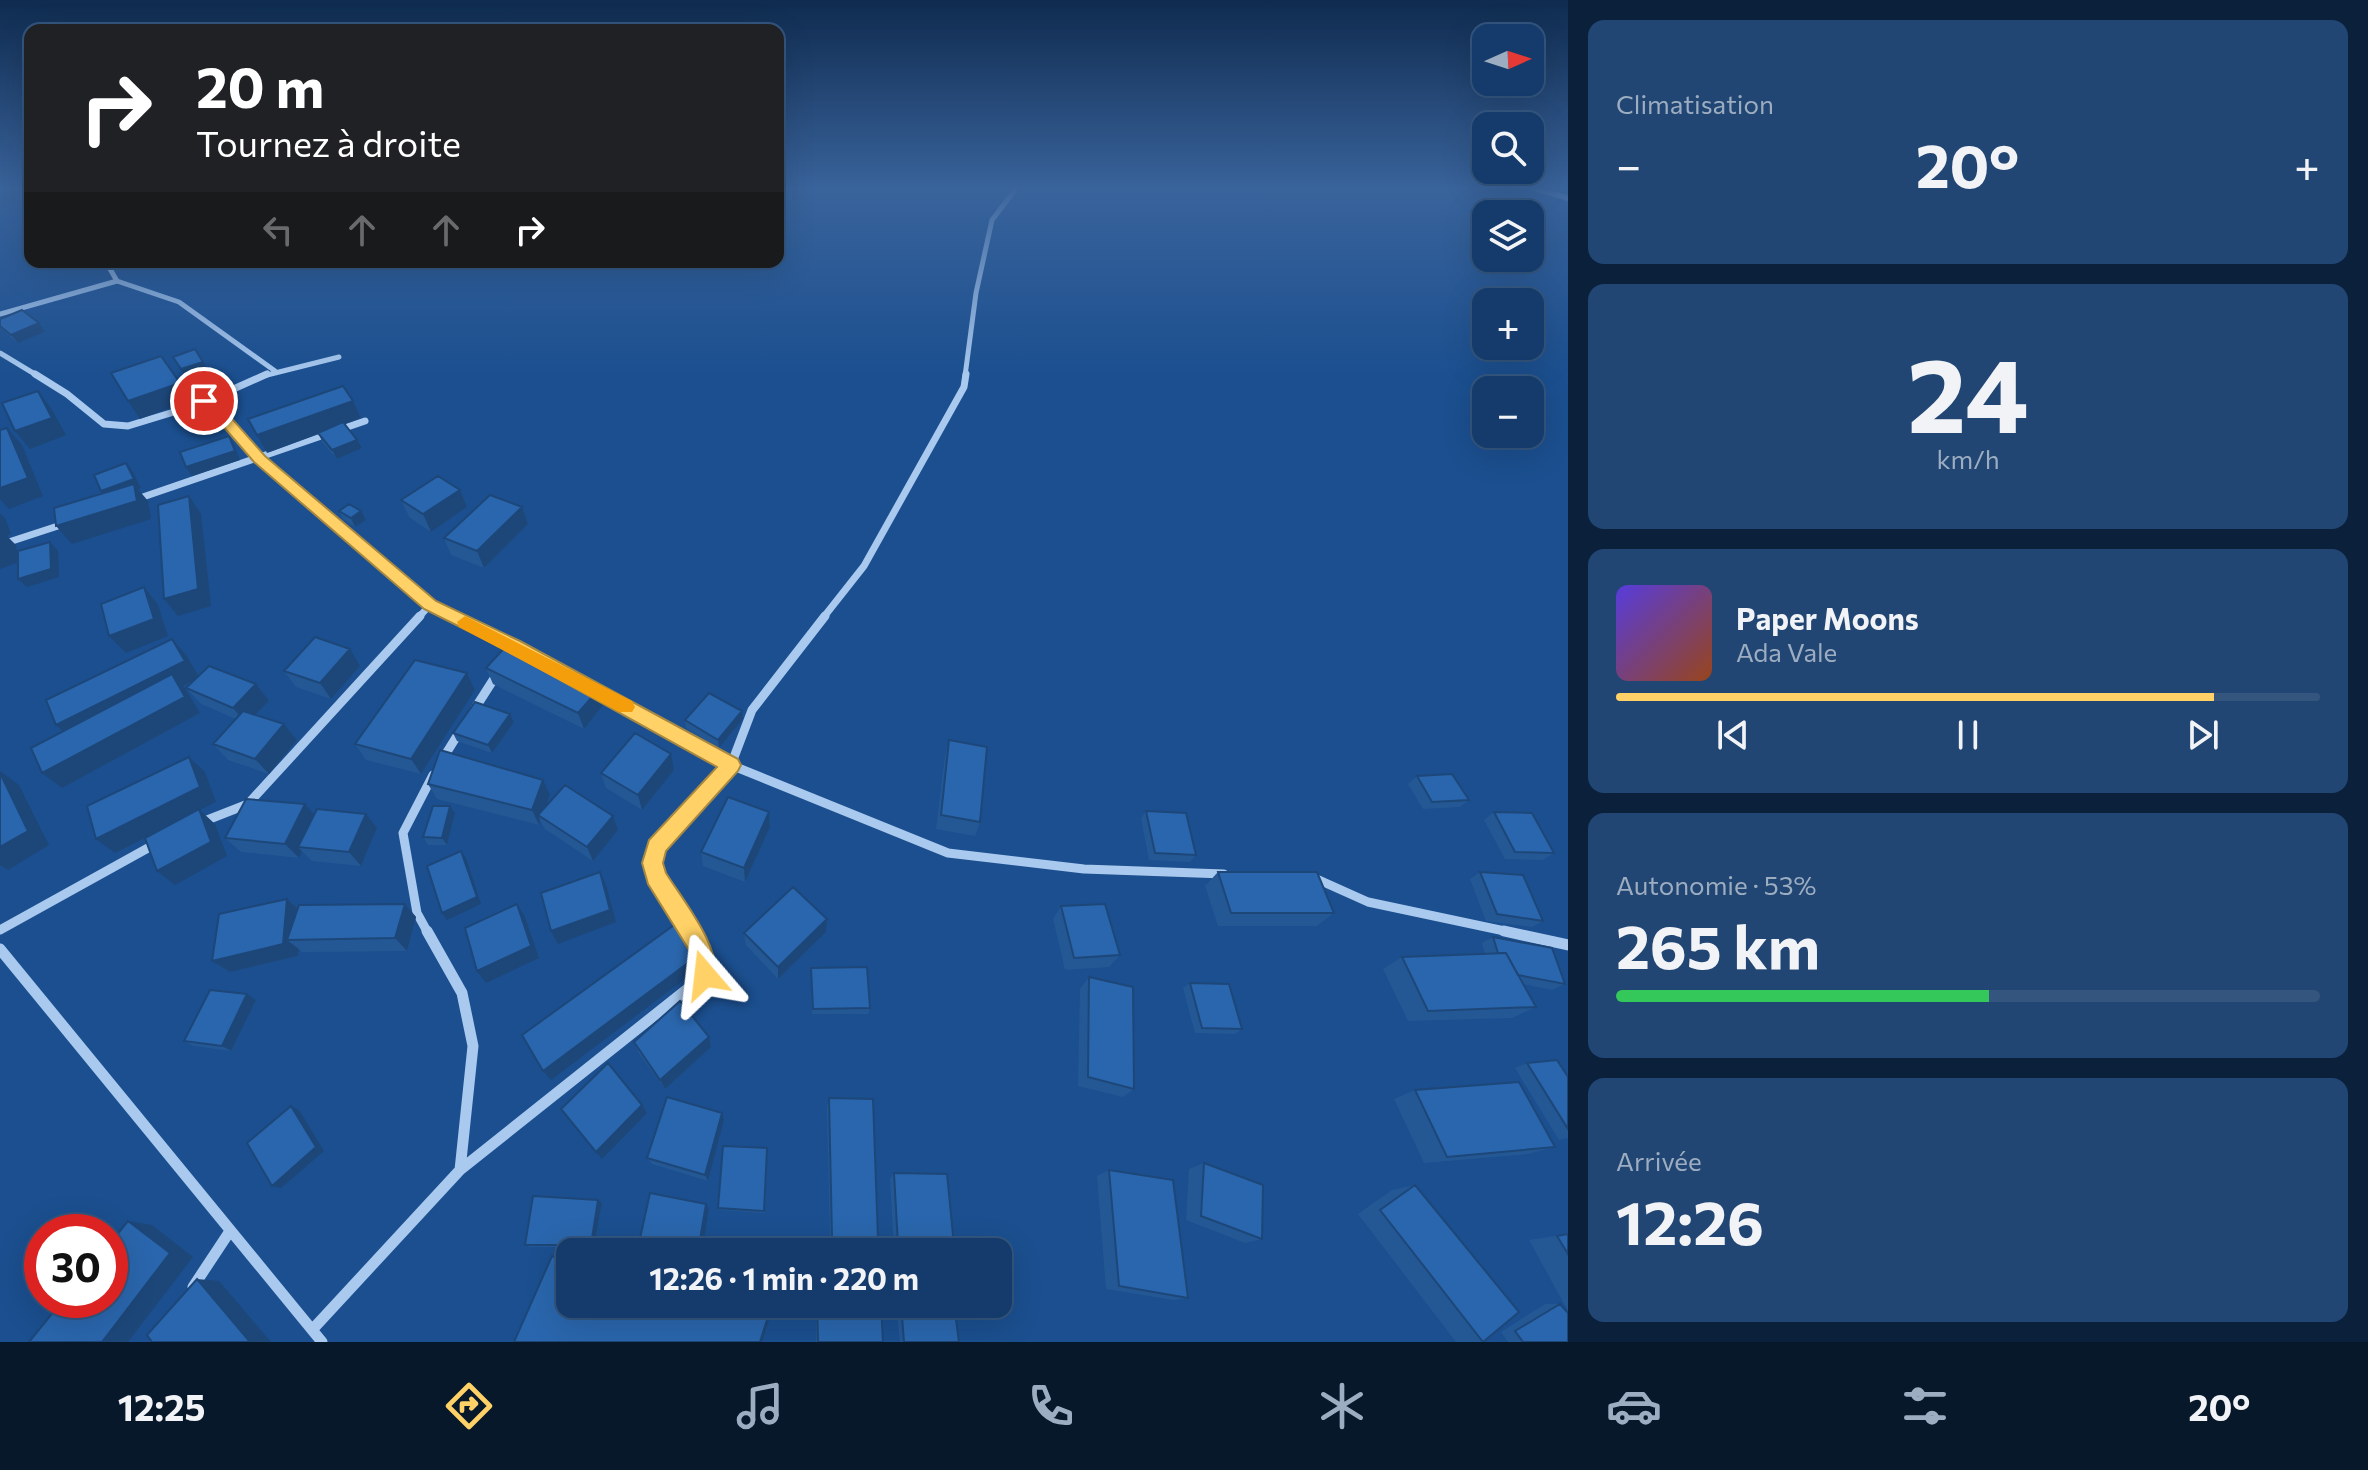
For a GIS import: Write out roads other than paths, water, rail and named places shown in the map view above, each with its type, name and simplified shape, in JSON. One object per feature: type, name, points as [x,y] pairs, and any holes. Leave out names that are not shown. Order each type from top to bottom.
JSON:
[{"type":"street","points":[[312,1330],[460,1170],[705,975],[699,947],[656,877],[652,863],[657,847],[731,765],[752,710],[864,566],[964,387],[976,293],[985,252]]},
{"type":"street","points":[[109,268],[117,281]]},
{"type":"street","points":[[0,314],[117,281],[179,302],[275,371]]},
{"type":"street","points":[[0,353],[67,394],[104,424],[128,426],[200,404],[275,371],[339,357]]},
{"type":"street","points":[[200,404],[214,407],[260,459],[430,605],[541,661]]},
{"type":"street","points":[[130,502],[365,421]]},
{"type":"street","points":[[0,545],[72,521]]},
{"type":"street","points":[[192,826],[248,804],[430,605]]},
{"type":"street","points":[[460,1170],[473,1046],[462,993],[417,913],[403,833],[426,786],[514,646]]},
{"type":"street","points":[[582,683],[731,765],[948,853],[1084,869],[1236,874]]},
{"type":"street","points":[[0,930],[165,839]]},
{"type":"street","points":[[1297,876],[1313,876],[1368,902],[1568,945]]},
{"type":"street","points":[[0,949],[322,1342]]},
{"type":"street","points":[[189,1293],[230,1231]]}]
